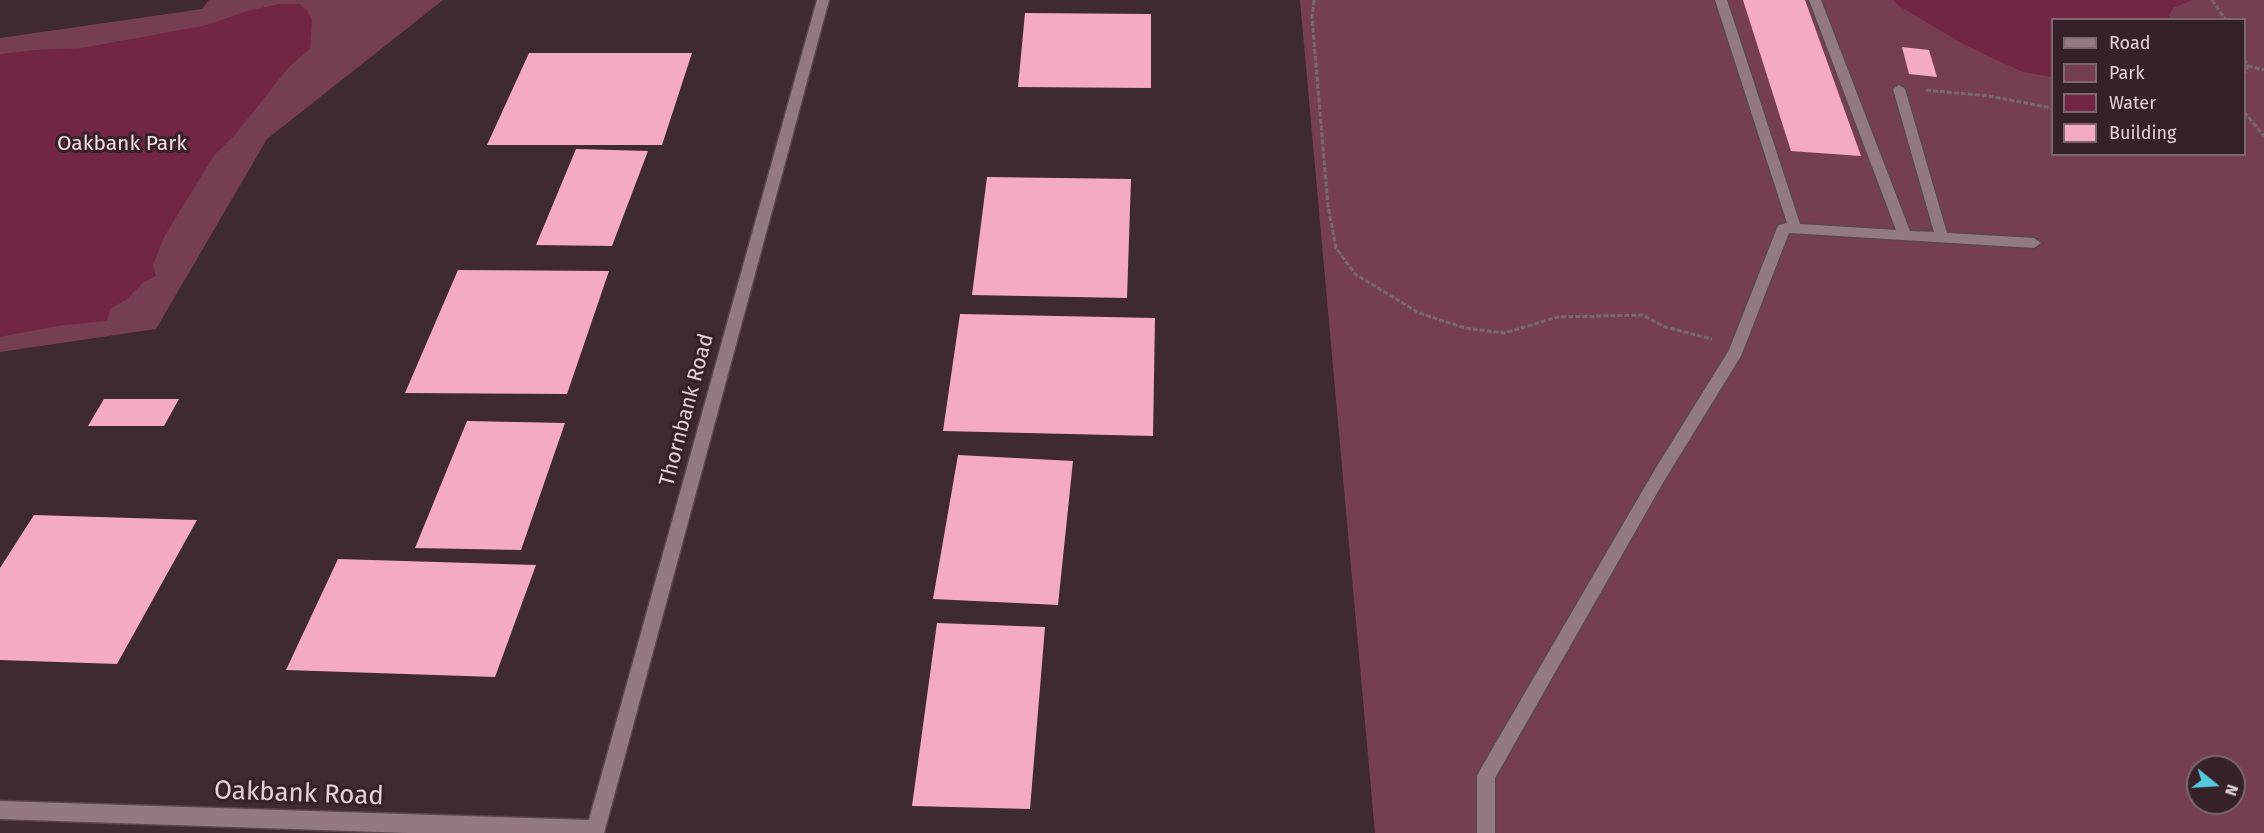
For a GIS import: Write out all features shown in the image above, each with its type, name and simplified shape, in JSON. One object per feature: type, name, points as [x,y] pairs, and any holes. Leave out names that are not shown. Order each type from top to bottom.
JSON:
[{"type":"street","name":"Thornbank Road","points":[[596,832],[823,0]]},
{"type":"street","points":[[1721,0],[1795,228]]},
{"type":"street","points":[[1815,0],[1905,235]]},
{"type":"street","points":[[1899,89],[1942,238]]},
{"type":"street","points":[[1486,833],[1486,776],[1659,476],[1736,352],[1784,228],[2034,243]]},
{"type":"street","name":"Oakbank Road","points":[[0,810],[596,832]]},
{"type":"path","points":[[1314,0],[1312,18],[1328,177],[1328,206],[1336,248],[1355,274],[1419,313],[1465,328],[1504,333],[1558,317],[1643,315],[1665,327],[1719,340],[1736,352]]},
{"type":"path","points":[[2212,0],[2225,18]]},
{"type":"path","points":[[2246,62],[2248,66],[2264,70]]},
{"type":"path","points":[[2246,70],[2248,66]]},
{"type":"path","points":[[1899,89],[1989,96],[2051,108]]},
{"type":"path","points":[[2246,114],[2264,136]]},
{"type":"green space","name":"Oakbank Park","points":[[209,0],[443,0],[267,139],[156,329],[0,352],[0,38],[202,9]]},
{"type":"green space","points":[[1300,0],[2264,0],[2264,833],[1375,833]]},
{"type":"water","points":[[1893,0],[2193,0],[2173,8],[2169,16],[2171,18],[2051,18],[2051,77],[2023,72],[1963,44],[1899,6]]},
{"type":"water","name":"Oakbank Park","points":[[279,4],[299,4],[307,10],[312,20],[310,49],[289,67],[234,136],[215,154],[164,237],[153,265],[156,276],[144,282],[127,299],[110,309],[107,321],[57,326],[0,337],[0,54],[82,48],[207,25],[247,11]]},
{"type":"building","points":[[1743,0],[1805,0],[1861,156],[1791,151]]},
{"type":"building","points":[[1025,13],[1151,14],[1151,88],[1018,87]]},
{"type":"building","points":[[1902,47],[1929,50],[1937,77],[1909,74]]},
{"type":"building","points":[[529,53],[692,53],[662,145],[487,145]]},
{"type":"building","points":[[576,149],[648,151],[612,246],[536,245]]},
{"type":"building","points":[[987,177],[1131,179],[1127,298],[972,295]]},
{"type":"building","points":[[458,270],[609,271],[567,394],[405,393]]},
{"type":"building","points":[[960,314],[1155,318],[1153,436],[943,431]]},
{"type":"building","points":[[104,399],[179,399],[164,426],[88,426]]},
{"type":"building","points":[[467,421],[565,423],[521,550],[415,548]]},
{"type":"building","points":[[958,455],[1073,461],[1058,605],[933,599]]},
{"type":"building","points":[[34,515],[197,520],[117,664],[0,660],[0,568]]},
{"type":"building","points":[[338,559],[536,565],[495,677],[286,670]]},
{"type":"building","points":[[937,623],[1045,627],[1030,809],[912,806]]}]
